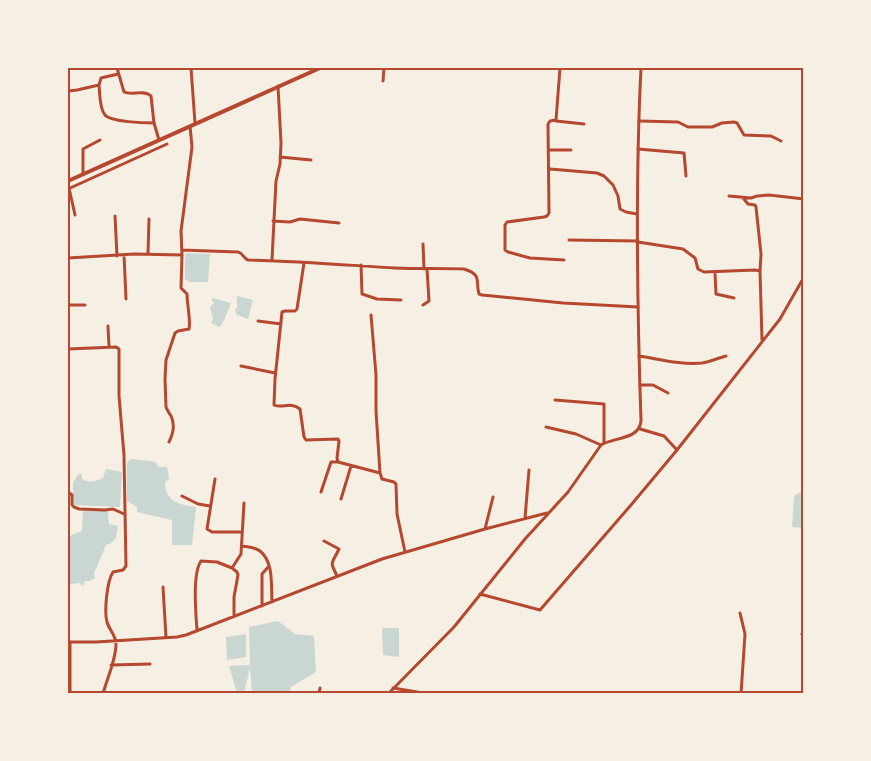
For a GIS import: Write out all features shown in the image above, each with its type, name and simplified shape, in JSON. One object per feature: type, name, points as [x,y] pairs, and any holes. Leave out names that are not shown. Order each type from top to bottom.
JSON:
[{"type":"main road","points":[[68,181],[320,68]]},
{"type":"street","points":[[117,68],[125,93],[149,94],[159,140]]},
{"type":"street","points":[[169,441],[173,429],[172,418],[166,407],[166,360],[174,333],[189,329],[190,326],[188,294],[181,288],[180,231],[193,142],[191,68]]},
{"type":"street","points":[[383,81],[384,68]]},
{"type":"street","points":[[556,120],[560,68]]},
{"type":"street","points":[[546,428],[576,434],[602,444],[635,433],[640,429],[637,214],[641,68]]},
{"type":"street","points":[[118,74],[101,78],[99,85],[103,110],[108,117],[154,123]]},
{"type":"street","points":[[68,91],[99,85]]},
{"type":"street","points":[[272,260],[281,134],[278,86]]},
{"type":"street","points":[[564,260],[530,258],[506,251],[504,247],[505,225],[507,222],[544,217],[548,214],[548,123],[556,120],[584,124]]},
{"type":"street","points":[[639,121],[678,122],[688,127],[734,122],[738,124],[744,135],[773,136],[781,141]]},
{"type":"street","points":[[83,174],[83,150],[100,140]]},
{"type":"street","points":[[75,215],[68,188],[167,144]]},
{"type":"street","points":[[638,149],[684,153],[686,176]]},
{"type":"street","points":[[549,150],[572,150]]},
{"type":"street","points":[[280,157],[311,160]]},
{"type":"street","points":[[549,169],[602,175],[613,185],[621,210],[637,214]]},
{"type":"street","points":[[729,196],[751,198],[757,195],[769,195],[804,199]]},
{"type":"street","points":[[743,198],[748,204],[756,207],[760,254],[762,342]]},
{"type":"street","points":[[115,216],[117,256]]},
{"type":"street","points":[[148,254],[149,219]]},
{"type":"street","points":[[273,221],[290,222],[300,219],[339,223]]},
{"type":"street","points":[[569,240],[638,242],[682,249],[695,258],[700,271],[704,272],[760,271]]},
{"type":"street","points":[[423,244],[429,300],[423,305]]},
{"type":"street","points":[[68,258],[238,252],[248,260],[460,269],[469,271],[477,278],[477,291],[482,295],[638,307]]},
{"type":"street","points":[[124,255],[126,299]]},
{"type":"street","points":[[304,263],[297,309],[283,312],[275,373],[274,405],[293,405],[300,410],[306,440],[338,439],[338,462]]},
{"type":"street","points":[[361,265],[362,294],[377,299],[401,300]]},
{"type":"street","points":[[715,273],[716,294],[734,298]]},
{"type":"street","points":[[480,594],[540,610],[677,450],[780,319],[804,278]]},
{"type":"street","points":[[68,305],[85,305]]},
{"type":"street","points":[[370,315],[376,375],[380,473],[382,479],[396,484],[397,514],[405,552]]},
{"type":"street","points":[[258,321],[281,324]]},
{"type":"street","points":[[108,326],[109,347]]},
{"type":"street","points":[[68,349],[109,347],[119,349],[119,396],[124,444],[126,566],[123,570],[113,572],[111,575],[106,613],[108,626],[116,641],[103,693]]},
{"type":"street","points":[[639,356],[700,363],[726,356]]},
{"type":"street","points":[[241,366],[275,373]]},
{"type":"street","points":[[640,385],[651,384],[668,393]]},
{"type":"street","points":[[388,693],[454,627],[543,518],[568,492],[602,444],[604,404],[555,400]]},
{"type":"street","points":[[640,429],[664,436],[677,450]]},
{"type":"street","points":[[321,492],[331,462],[380,473]]},
{"type":"street","points":[[341,499],[351,466]]},
{"type":"street","points":[[525,518],[529,470]]},
{"type":"street","points":[[215,479],[208,530],[242,532]]},
{"type":"street","points":[[68,492],[72,495],[72,505],[77,508],[113,509],[124,514]]},
{"type":"street","points":[[182,496],[198,504],[210,506]]},
{"type":"street","points":[[485,529],[493,497]]},
{"type":"street","points":[[232,568],[240,557],[244,503]]},
{"type":"street","points":[[70,693],[69,642],[181,636],[405,552],[548,513]]},
{"type":"street","points":[[324,541],[339,549],[332,561],[337,576]]},
{"type":"street","points":[[242,546],[260,551],[269,566],[272,602]]},
{"type":"street","points":[[197,631],[196,581],[201,561],[211,561],[232,568],[238,576],[234,597],[234,617]]},
{"type":"street","points":[[262,606],[262,574],[269,566]]},
{"type":"street","points":[[163,587],[166,637]]},
{"type":"street","points":[[740,613],[745,634],[741,693]]},
{"type":"street","points":[[111,665],[150,664]]},
{"type":"street","points":[[319,693],[320,688]]},
{"type":"street","points":[[393,688],[429,693]]},
{"type":"shaded area","points":[[186,253],[210,254],[208,282],[190,282],[185,279]]},
{"type":"shaded area","points":[[237,296],[253,300],[248,319],[237,315],[235,309],[237,308]]},
{"type":"shaded area","points":[[211,299],[231,303],[220,327],[211,323],[213,319],[210,307],[214,303]]},
{"type":"shaded area","points":[[131,459],[156,462],[158,467],[167,467],[169,479],[165,482],[167,494],[174,501],[196,507],[192,545],[172,545],[172,520],[137,512],[137,507],[127,501],[127,463]]},
{"type":"shaded area","points":[[106,469],[122,472],[120,507],[74,505],[73,482],[78,474],[82,474],[82,479],[95,481],[103,478]]},
{"type":"shaded area","points":[[803,492],[803,528],[792,527],[794,498],[796,494]]},
{"type":"shaded area","points":[[83,510],[108,511],[109,524],[118,526],[116,538],[106,545],[94,573],[95,578],[85,581],[83,586],[79,583],[68,587],[68,539],[71,535],[82,531]]},
{"type":"shaded area","points":[[278,621],[295,634],[314,636],[316,672],[291,687],[289,693],[252,693],[250,668],[244,693],[237,693],[229,666],[250,665],[249,627]]},
{"type":"shaded area","points":[[382,628],[399,628],[399,657],[383,655]]},
{"type":"shaded area","points":[[246,634],[246,657],[227,660],[226,637]]}]
